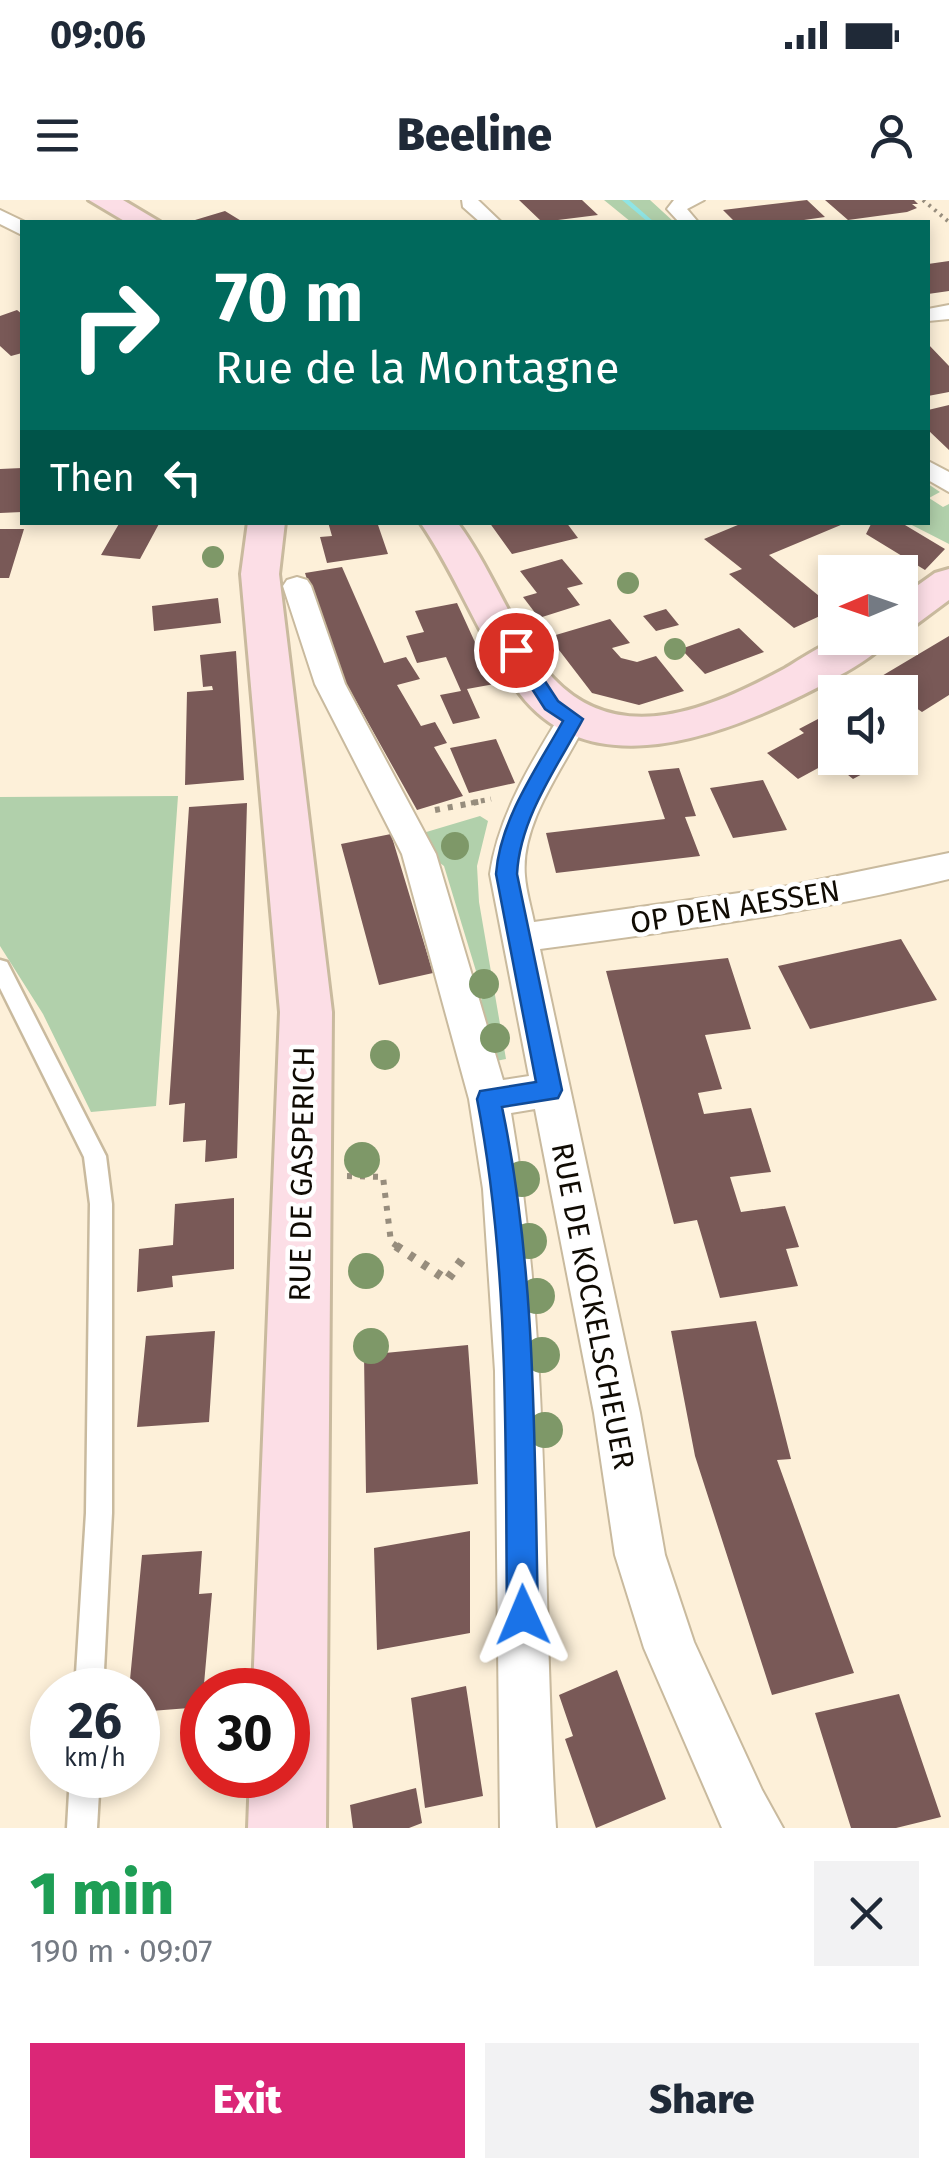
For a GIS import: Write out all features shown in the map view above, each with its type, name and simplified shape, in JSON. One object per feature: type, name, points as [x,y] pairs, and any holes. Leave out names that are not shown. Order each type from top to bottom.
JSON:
[{"type":"main road","points":[[102,200],[142,220]]},
{"type":"main road","name":"RUE DE GASPERICH","points":[[268,525],[260,574],[306,1012],[287,1828]]},
{"type":"main road","points":[[440,525],[478,582],[534,683],[552,705],[573,719],[618,732],[654,732],[696,724],[757,700],[839,655]]},
{"type":"main road","points":[[918,604],[949,581]]},
{"type":"street","points":[[470,203],[488,220]]},
{"type":"street","points":[[297,586],[330,684],[419,854],[488,1099],[504,1175],[518,1354],[528,1828]]},
{"type":"street","name":"RUE DE KOCKELSCHEUER","points":[[573,719],[526,806],[508,850],[506,874],[617,1413],[640,1555],[670,1648],[742,1810],[755,1828]]},
{"type":"street","name":"OP DEN AESSEN","points":[[519,938],[729,910],[882,883],[949,866]]},
{"type":"street","points":[[488,1099],[550,1090]]},
{"type":"lane","points":[[0,968],[96,1156],[100,1204],[99,1513],[91,1668]]},
{"type":"lane","points":[[82,1828],[84,1798]]},
{"type":"path","points":[[923,200],[949,222]]},
{"type":"path","points":[[402,816],[494,798]]},
{"type":"path","points":[[336,1176],[383,1177],[392,1242],[447,1280],[477,1241]]},
{"type":"green space","points":[[604,200],[650,200],[672,220],[629,220]]},
{"type":"green space","points":[[930,499],[943,507],[949,504],[949,544],[912,525],[930,525]]},
{"type":"green space","points":[[178,796],[156,1106],[91,1112],[43,1014],[0,946],[0,797]]},
{"type":"green space","points":[[480,816],[488,821],[477,866],[479,902],[506,1059],[496,1061],[477,1014],[483,994],[444,866],[432,857],[423,833]]},
{"type":"building","points":[[519,200],[582,200],[598,215],[558,220],[540,220]]},
{"type":"building","points":[[807,200],[825,217],[733,220],[723,210]]},
{"type":"building","points":[[825,200],[914,200],[918,204],[912,204],[917,208],[907,212],[848,220]]},
{"type":"building","points":[[225,211],[240,220],[195,220]]},
{"type":"building","points":[[949,261],[949,291],[930,294],[930,264]]},
{"type":"building","points":[[20,312],[20,354],[11,356],[0,346],[0,316]]},
{"type":"building","points":[[930,346],[949,366],[949,392],[930,396]]},
{"type":"building","points":[[949,405],[949,450],[930,432],[930,410]]},
{"type":"building","points":[[20,468],[20,512],[0,513],[0,469]]},
{"type":"building","points":[[118,525],[158,525],[140,559],[101,555]]},
{"type":"building","points":[[329,525],[378,525],[388,554],[327,563],[320,537],[332,536]]},
{"type":"building","points":[[491,525],[568,525],[578,538],[512,554]]},
{"type":"building","points":[[738,525],[841,525],[769,555],[818,595],[818,617],[794,628],[729,574],[742,569],[704,539]]},
{"type":"building","points":[[870,525],[905,525],[945,549],[925,570],[918,566],[918,555],[900,555],[866,534]]},
{"type":"building","points":[[0,529],[24,529],[9,578],[0,578]]},
{"type":"building","points":[[562,559],[583,584],[567,588],[580,605],[539,618],[523,597],[537,593],[520,571]]},
{"type":"building","points":[[342,567],[384,663],[406,657],[420,679],[397,685],[421,726],[435,722],[447,743],[434,747],[463,796],[417,810],[332,658],[305,573]]},
{"type":"building","points":[[218,598],[221,623],[154,631],[152,606]]},
{"type":"building","points":[[457,603],[479,651],[485,650],[500,683],[467,689],[480,718],[453,724],[440,695],[461,691],[446,657],[417,663],[406,636],[424,632],[415,611]]},
{"type":"building","points":[[666,609],[679,625],[656,631],[643,616]]},
{"type":"building","points":[[610,619],[630,643],[612,648],[621,658],[637,662],[656,656],[684,691],[639,705],[592,693],[549,637]]},
{"type":"building","points":[[739,628],[764,652],[705,674],[681,649]]},
{"type":"building","points":[[949,636],[949,695],[922,712],[918,709],[918,675],[883,675]]},
{"type":"building","points":[[236,651],[244,780],[185,785],[187,692],[213,690],[212,686],[203,687],[200,655]]},
{"type":"building","points":[[818,719],[818,768],[798,779],[767,753],[804,733],[799,729]]},
{"type":"building","points":[[496,739],[515,783],[469,793],[450,748]]},
{"type":"building","points":[[679,768],[696,816],[685,817],[700,856],[556,873],[546,833],[665,819],[648,771]]},
{"type":"building","points":[[763,780],[787,830],[733,838],[710,788]]},
{"type":"building","points":[[247,803],[237,1158],[205,1162],[206,1140],[183,1142],[185,1103],[169,1105],[189,807]]},
{"type":"building","points":[[391,834],[433,973],[379,985],[341,844]]},
{"type":"building","points":[[901,939],[937,1000],[810,1029],[778,966]]},
{"type":"building","points":[[728,958],[751,1029],[705,1035],[722,1089],[698,1093],[704,1114],[751,1108],[771,1172],[730,1177],[741,1212],[785,1206],[799,1247],[786,1249],[798,1286],[720,1298],[697,1220],[674,1224],[606,971]]},
{"type":"building","points":[[234,1198],[234,1269],[172,1276],[173,1287],[137,1292],[139,1249],[173,1245],[175,1204]]},
{"type":"building","points":[[756,1321],[791,1459],[777,1460],[854,1673],[772,1695],[695,1456],[671,1331]]},
{"type":"building","points":[[215,1331],[209,1422],[137,1427],[146,1336]]},
{"type":"building","points":[[468,1345],[478,1484],[366,1493],[364,1355]]},
{"type":"building","points":[[470,1531],[470,1633],[377,1650],[374,1548]]},
{"type":"building","points":[[202,1551],[199,1594],[212,1593],[205,1668],[180,1668],[180,1709],[160,1710],[160,1668],[131,1668],[142,1555]]},
{"type":"building","points":[[617,1670],[666,1799],[596,1828],[565,1739],[573,1736],[559,1695]]},
{"type":"building","points":[[466,1686],[483,1796],[425,1808],[411,1698]]},
{"type":"building","points":[[899,1694],[941,1817],[896,1828],[851,1828],[815,1713]]},
{"type":"building","points":[[416,1788],[422,1823],[409,1828],[353,1828],[350,1805]]},
{"type":"waterway","points":[[625,200],[649,220]]},
{"type":"route","points":[[516,650],[534,683],[552,705],[573,719],[526,806],[508,850],[506,874],[550,1090],[488,1099],[504,1175],[518,1354],[523,1615]]}]
